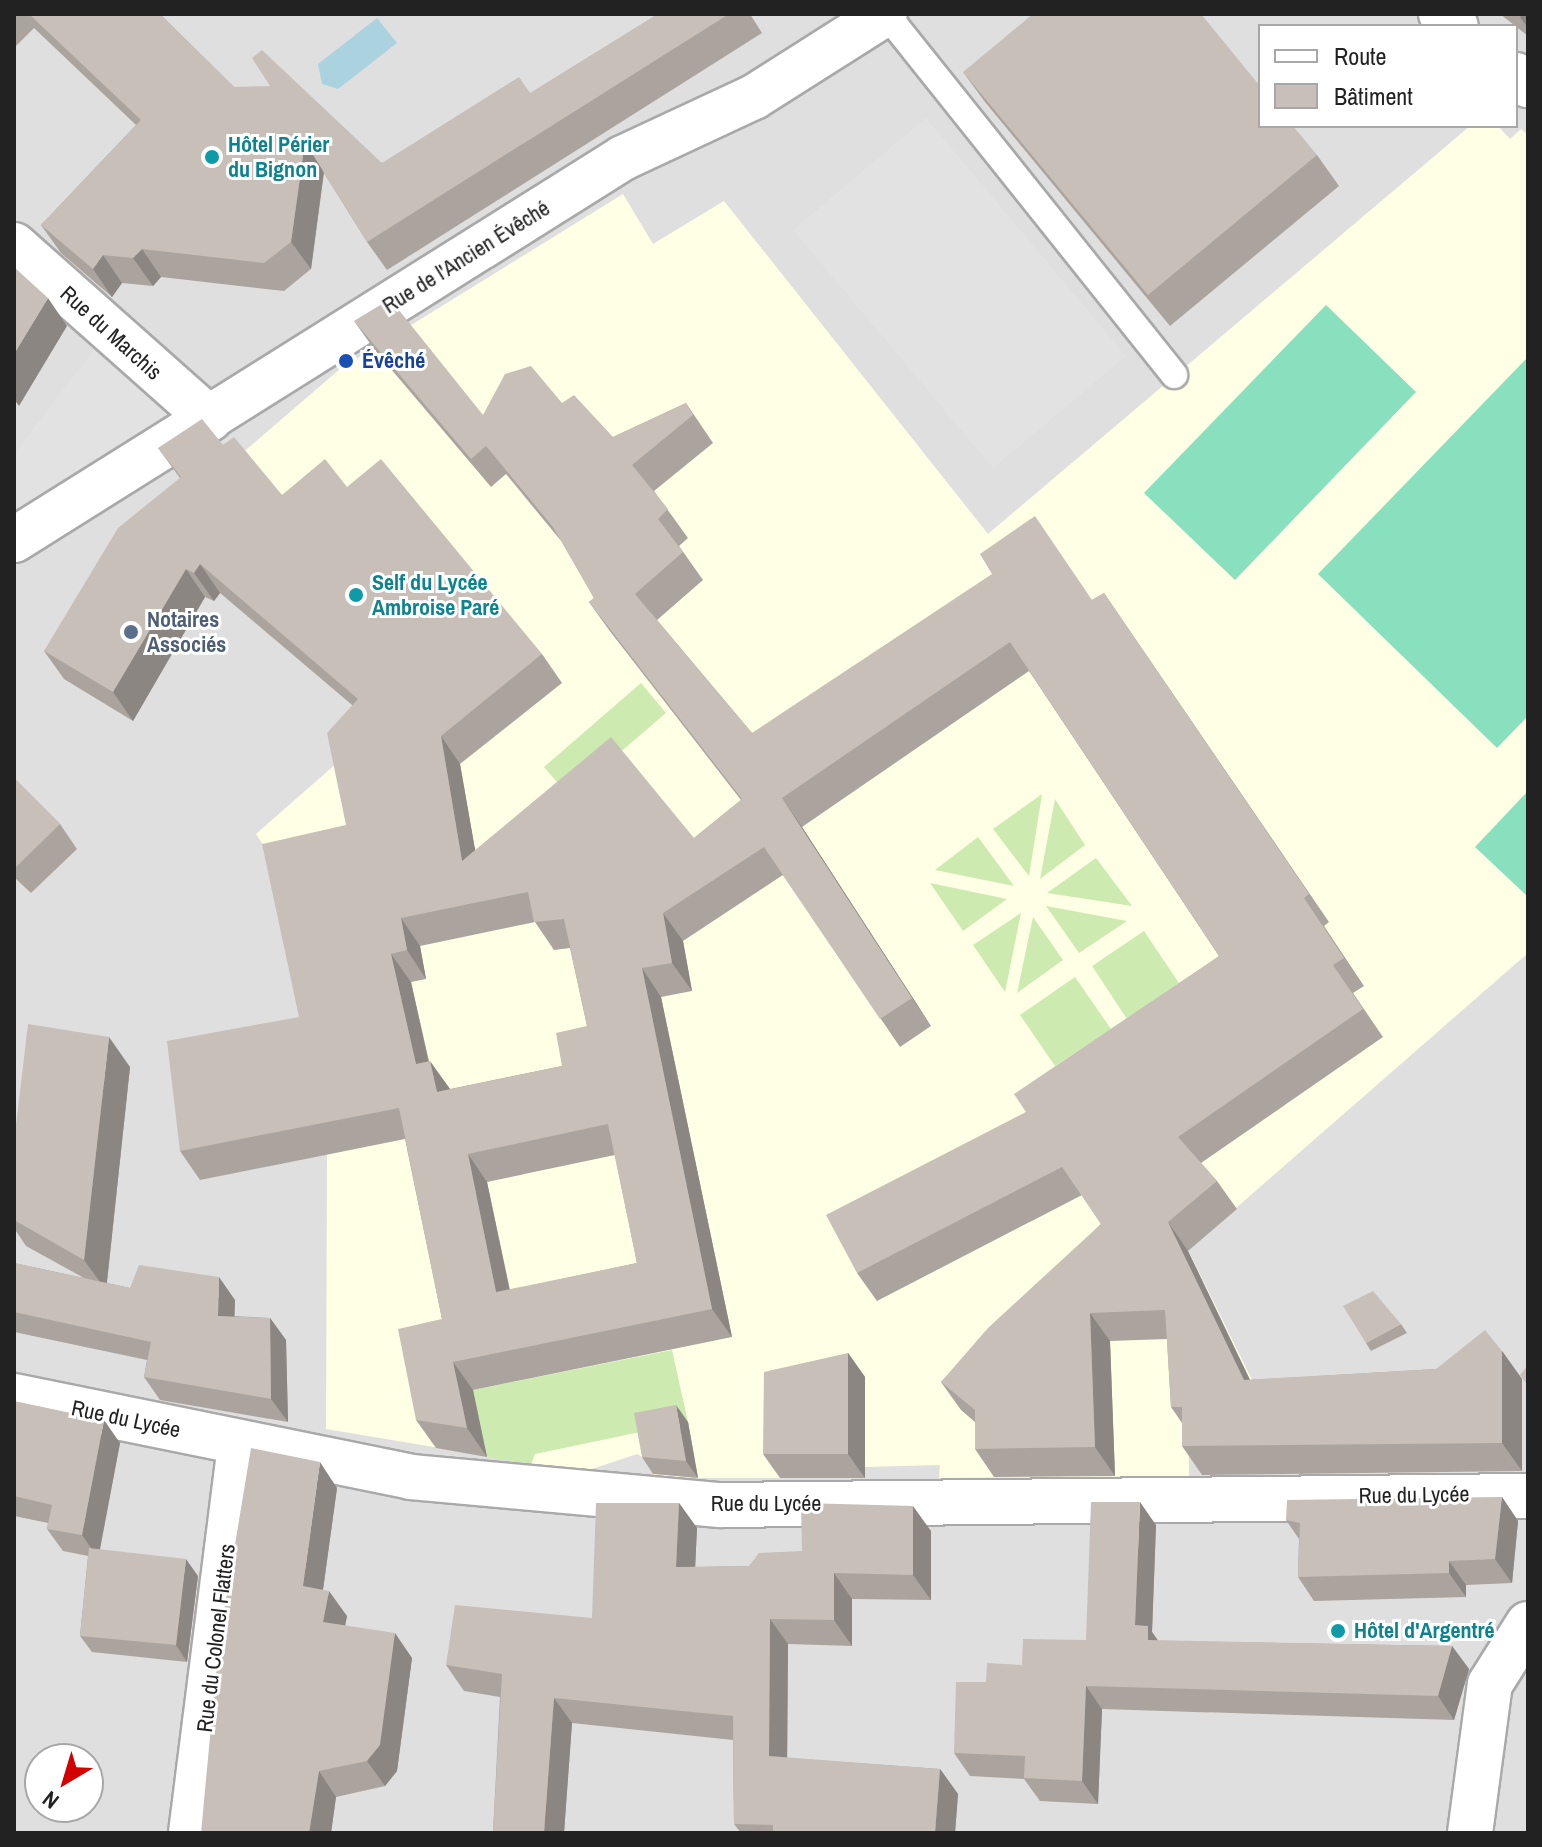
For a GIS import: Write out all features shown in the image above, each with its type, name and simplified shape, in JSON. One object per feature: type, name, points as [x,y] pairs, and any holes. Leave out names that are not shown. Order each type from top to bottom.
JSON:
[{"type":"street","name":"Rue de l'Ancien Évêché","points":[[14,540],[623,158],[754,97],[886,14]]},
{"type":"street","name":"Rue du Marchis","points":[[14,245],[210,419]]},
{"type":"street","name":"Rue du Lycée","points":[[14,1396],[411,1477],[720,1505],[1528,1496]]},
{"type":"street","name":"Rue du Colonel Flatters","points":[[191,1833],[240,1443]]},
{"type":"street","points":[[1470,1833],[1490,1684],[1528,1624]]},
{"type":"lane","points":[[886,14],[1174,375]]},
{"type":"shaded area","points":[[14,14],[1528,14],[1528,1833],[14,1833]]},
{"type":"shaded area","points":[[926,118],[1126,356],[993,468],[793,230]]},
{"type":"shaded area","points":[[1468,128],[1500,128],[1510,139],[1521,129],[1528,135],[1528,953],[1188,1250],[1255,1386],[1188,1415],[1189,1476],[939,1478],[940,1465],[865,1467],[865,1478],[654,1476],[652,1463],[637,1454],[583,1472],[326,1429],[327,1155],[318,1045],[282,873],[256,834],[378,727],[220,593],[200,505],[177,474],[200,459],[233,461],[340,369],[623,194],[653,244],[724,201],[988,534]]},
{"type":"shaded area","points":[[109,330],[192,403],[14,513],[14,454]]},
{"type":"green space","points":[[1326,305],[1416,392],[1235,580],[1144,493]]},
{"type":"green space","points":[[1528,357],[1528,716],[1497,748],[1318,574]]},
{"type":"green space","points":[[641,683],[666,713],[569,796],[544,767]]},
{"type":"green space","points":[[1528,791],[1528,897],[1475,847]]},
{"type":"green space","points":[[1042,794],[1029,876],[993,829]]},
{"type":"green space","points":[[1055,799],[1085,845],[1040,879]]},
{"type":"green space","points":[[978,837],[1014,886],[935,870]]},
{"type":"green space","points":[[1096,858],[1132,906],[1047,893]]},
{"type":"green space","points":[[930,883],[1007,899],[963,931]]},
{"type":"green space","points":[[1046,906],[1127,921],[1079,953]]},
{"type":"green space","points":[[1021,913],[1005,992],[973,945]]},
{"type":"green space","points":[[1033,917],[1063,960],[1017,993]]},
{"type":"green space","points":[[1144,931],[1179,983],[1127,1019],[1092,966]]},
{"type":"green space","points":[[1075,977],[1111,1029],[1055,1066],[1020,1015]]},
{"type":"green space","points":[[672,1350],[688,1422],[535,1454],[531,1464],[487,1457],[473,1390]]},
{"type":"water","points":[[377,18],[397,43],[338,89],[322,84],[318,64]]},
{"type":"building","points":[[29,14],[160,14],[234,87],[270,86],[252,58],[262,50],[382,163],[519,77],[530,93],[658,14],[729,14],[367,242],[305,142],[291,242],[264,263],[142,249],[133,258],[103,255],[93,269],[41,225],[141,120]]},
{"type":"building","points":[[1033,14],[1201,14],[1258,84],[1258,128],[1295,128],[1317,155],[1148,295],[963,72]]},
{"type":"building","points":[[14,267],[48,298],[14,354]]},
{"type":"building","points":[[390,299],[483,415],[505,374],[531,366],[562,403],[574,395],[613,437],[686,403],[693,415],[632,465],[668,509],[658,519],[683,552],[635,594],[752,733],[992,574],[980,554],[1035,516],[1092,600],[1104,593],[1309,894],[1304,898],[1344,958],[1333,965],[1363,1009],[1178,1137],[1217,1181],[1168,1222],[1244,1380],[1436,1369],[1485,1330],[1502,1351],[1502,1443],[1182,1446],[1182,1407],[1171,1407],[1165,1310],[1090,1313],[1095,1447],[975,1449],[975,1410],[941,1382],[988,1328],[1101,1224],[1062,1167],[857,1273],[826,1215],[1026,1112],[1014,1094],[1219,956],[1010,642],[782,798],[912,998],[880,1019],[764,847],[663,913],[672,963],[642,968],[712,1309],[453,1362],[467,1428],[416,1420],[398,1329],[442,1319],[399,1108],[180,1151],[167,1041],[299,1017],[262,844],[346,825],[327,733],[358,699],[200,564],[194,573],[186,569],[113,692],[44,651],[118,528],[181,477],[158,448],[202,419],[223,445],[234,437],[282,495],[325,459],[347,487],[381,459],[542,654],[441,736],[462,861],[611,737],[694,838],[742,799],[589,602],[594,598],[553,527],[486,446],[471,459],[354,321]],"holes":[[[528,892],[534,922],[564,919],[587,1026],[556,1033],[562,1066],[437,1092],[430,1061],[416,1064],[391,954],[407,950],[401,918]],[[608,1124],[637,1263],[496,1292],[468,1154]]]},
{"type":"building","points":[[14,778],[60,824],[14,869]]},
{"type":"building","points":[[28,1024],[109,1037],[84,1260],[14,1220],[14,1142]]},
{"type":"building","points":[[14,1263],[130,1288],[139,1265],[219,1277],[218,1316],[270,1318],[271,1399],[144,1377],[151,1342],[14,1312]]},
{"type":"building","points":[[1373,1291],[1401,1324],[1366,1343],[1343,1306]]},
{"type":"building","points":[[848,1353],[848,1454],[763,1454],[764,1372]]},
{"type":"building","points":[[1528,1365],[1528,1386],[1520,1375]]},
{"type":"building","points":[[14,1401],[104,1420],[82,1535],[47,1529],[52,1505],[14,1496]]},
{"type":"building","points":[[676,1405],[686,1461],[642,1457],[634,1413]]},
{"type":"building","points":[[251,1448],[320,1462],[303,1586],[329,1591],[323,1622],[395,1633],[380,1745],[367,1761],[319,1771],[309,1833],[201,1833],[219,1641]]},
{"type":"building","points":[[1502,1497],[1495,1559],[1449,1561],[1449,1573],[1298,1577],[1300,1523],[1286,1520],[1287,1500]]},
{"type":"building","points":[[1091,1502],[1140,1502],[1135,1625],[1148,1626],[1148,1640],[1452,1646],[1438,1696],[1086,1686],[1082,1781],[1024,1778],[1025,1756],[954,1753],[956,1682],[986,1682],[987,1663],[1022,1665],[1023,1639],[1086,1640]]},
{"type":"building","points":[[596,1503],[679,1503],[676,1567],[749,1566],[759,1553],[802,1551],[801,1503],[913,1506],[913,1575],[834,1573],[834,1620],[770,1619],[769,1756],[940,1769],[935,1833],[773,1833],[773,1825],[734,1824],[733,1716],[554,1698],[544,1833],[493,1833],[502,1674],[446,1665],[455,1605],[592,1618]]},
{"type":"building","points":[[89,1548],[186,1559],[176,1645],[80,1636]]},
{"type":"place","name":"Hôtel Périer du Bignon","points":[[212,157]]},
{"type":"place","name":"Évêché","points":[[346,361]]},
{"type":"place","name":"Self du Lycée Ambroise Paré","points":[[356,595]]},
{"type":"place","name":"Notaires Associés","points":[[131,632]]},
{"type":"place","name":"Hôtel d'Argentré","points":[[1338,1631]]}]
